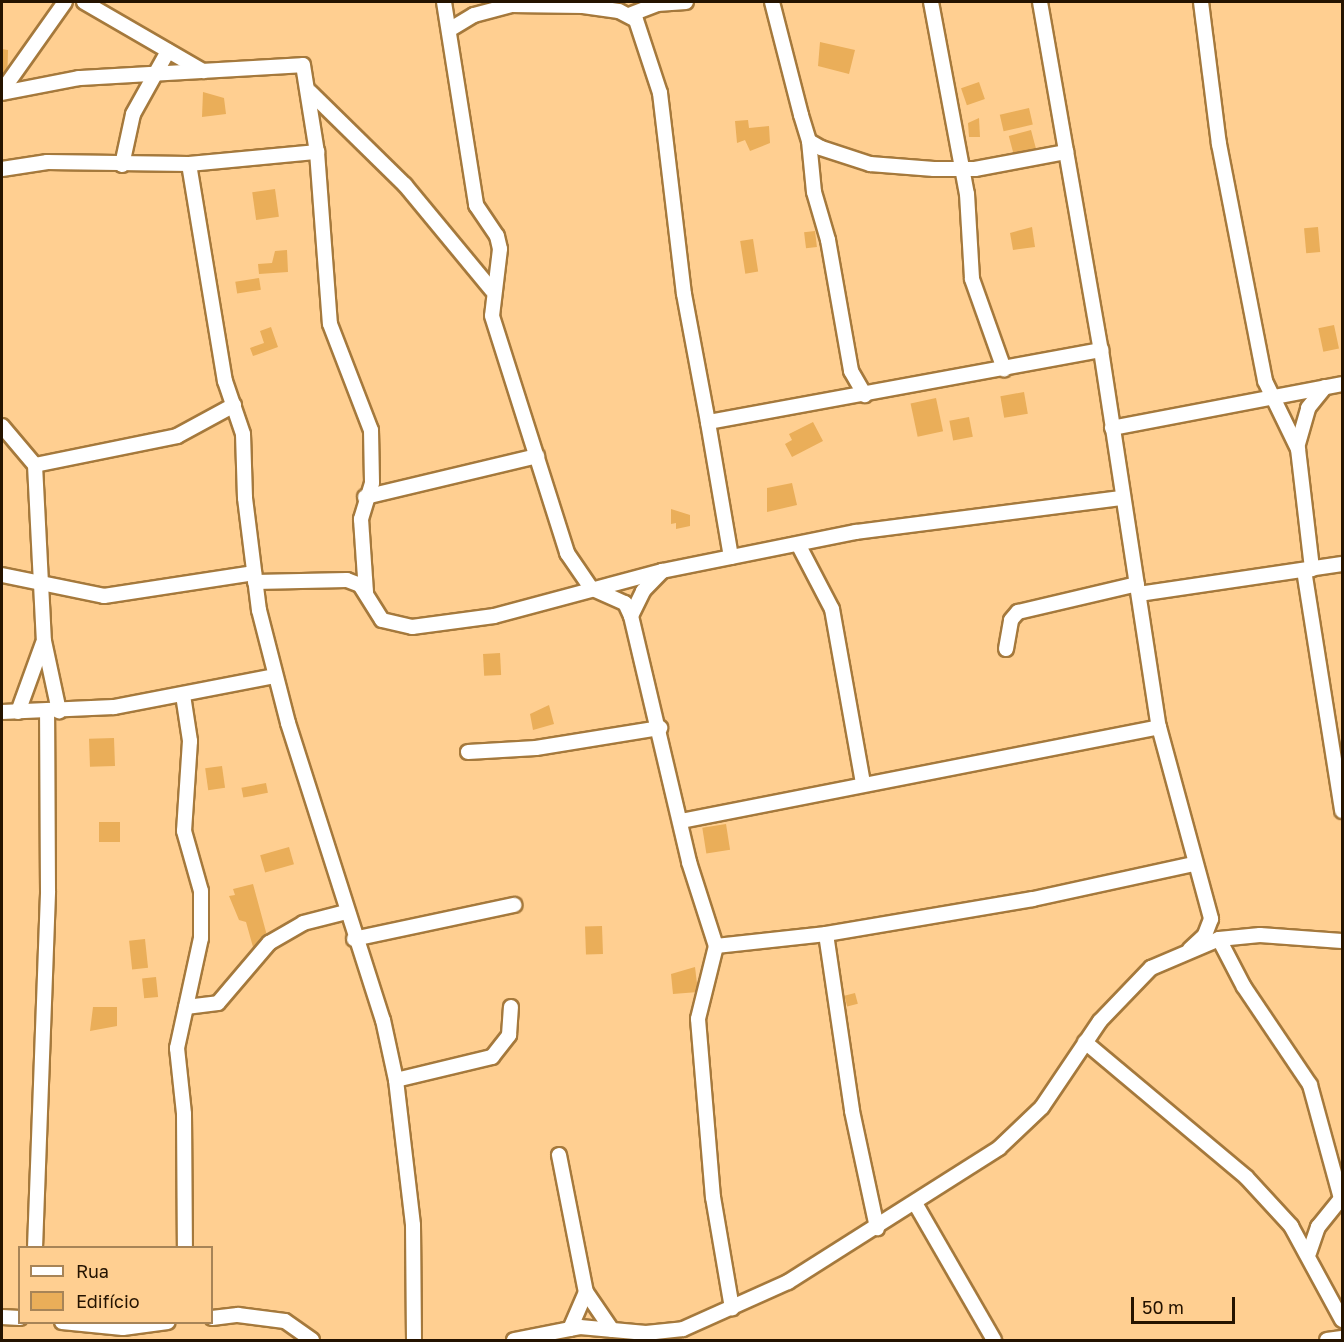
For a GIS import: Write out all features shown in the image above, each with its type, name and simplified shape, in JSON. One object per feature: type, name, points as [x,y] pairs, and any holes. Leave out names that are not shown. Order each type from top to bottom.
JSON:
[{"type":"street","points":[[2,92],[65,2]]},
{"type":"street","points":[[84,2],[204,72]]},
{"type":"street","points":[[444,2],[476,205],[497,236],[500,249],[500,272],[492,290],[492,316],[537,456],[558,531],[591,588],[625,603],[631,616],[681,821],[716,946],[698,1019],[712,1197],[732,1308]]},
{"type":"street","points":[[629,15],[657,4],[686,2]]},
{"type":"street","points":[[772,2],[809,141],[814,192],[828,240],[851,371],[864,395]]},
{"type":"street","points":[[931,2],[959,170],[967,194],[974,289],[1004,369]]},
{"type":"street","points":[[1040,2],[1101,350],[1122,498],[1160,727],[1194,864],[1210,918],[1205,935],[1190,949]]},
{"type":"street","points":[[1201,2],[1219,144],[1271,397],[1298,449]]},
{"type":"street","points":[[449,30],[474,15],[511,5],[584,6],[629,15],[636,21],[660,93],[684,294],[732,557]]},
{"type":"street","points":[[122,165],[133,114],[152,73],[168,51]]},
{"type":"street","points":[[2,92],[79,78],[204,72],[295,63],[307,72],[317,152],[330,324],[371,430],[374,458],[361,519],[366,593]]},
{"type":"street","points":[[310,92],[405,185],[492,290]]},
{"type":"street","points":[[809,141],[870,164],[959,170],[1066,152]]},
{"type":"street","points":[[2,169],[47,162],[122,165],[189,164],[317,152]]},
{"type":"street","points":[[189,164],[225,381],[243,434],[254,578],[274,676],[354,939],[383,1020],[396,1080],[412,1225],[414,1341]]},
{"type":"street","points":[[708,422],[1101,350]]},
{"type":"street","points":[[1112,428],[1342,384]]},
{"type":"street","points":[[1325,387],[1308,408],[1298,449],[1308,569],[1342,811]]},
{"type":"street","points":[[35,465],[177,436],[234,405]]},
{"type":"street","points":[[2,426],[35,465],[44,641],[53,711],[35,1246]]},
{"type":"street","points":[[365,497],[537,456]]},
{"type":"street","points":[[2,575],[40,580],[104,596],[254,578],[347,580],[366,593],[382,620],[412,627],[494,616],[591,588],[662,571],[798,544],[1003,510],[1122,498]]},
{"type":"street","points":[[798,544],[832,609],[863,783]]},
{"type":"street","points":[[1006,650],[1011,620],[1017,612],[1138,589],[1342,564]]},
{"type":"street","points":[[631,616],[643,591],[662,571]]},
{"type":"street","points":[[18,712],[44,641]]},
{"type":"street","points":[[2,712],[53,711],[183,695],[274,676]]},
{"type":"street","points":[[183,695],[190,718],[184,831],[201,891],[201,938],[177,1048],[184,1114],[185,1246]]},
{"type":"street","points":[[681,821],[863,783],[1001,761],[1160,727]]},
{"type":"street","points":[[468,752],[536,748],[660,728]]},
{"type":"street","points":[[716,946],[826,934],[1033,899],[1194,864]]},
{"type":"street","points":[[354,939],[514,905]]},
{"type":"street","points":[[186,1007],[218,1003],[269,943],[303,923],[346,912]]},
{"type":"street","points":[[826,934],[852,1111],[877,1228]]},
{"type":"street","points":[[514,1341],[570,1329],[679,1335],[877,1228],[1018,1130],[1042,1107],[1085,1042],[1140,978],[1190,949],[1219,939],[1260,935],[1342,941]]},
{"type":"street","points":[[1219,939],[1244,987],[1310,1086],[1342,1197],[1318,1227],[1309,1253]]},
{"type":"street","points":[[396,1080],[492,1057],[509,1035],[510,1007]]},
{"type":"street","points":[[1085,1042],[1246,1177],[1291,1226],[1309,1253],[1342,1320]]},
{"type":"street","points":[[559,1155],[586,1292],[612,1330]]},
{"type":"street","points":[[915,1203],[994,1341]]},
{"type":"street","points":[[1291,1226],[1318,1227]]},
{"type":"street","points":[[570,1329],[586,1292]]},
{"type":"street","points":[[213,1318],[238,1315],[285,1321],[309,1338]]},
{"type":"street","points":[[2,1317],[18,1318]]},
{"type":"street","points":[[72,1324],[123,1329],[160,1324]]},
{"type":"street","points":[[1327,1341],[1342,1338]]},
{"type":"building","points":[[820,42],[855,50],[849,74],[818,66]]},
{"type":"building","points":[[2,49],[8,50],[7,85],[2,85]]},
{"type":"building","points":[[979,82],[985,99],[967,105],[961,88]]},
{"type":"building","points":[[203,92],[224,98],[226,114],[202,117]]},
{"type":"building","points":[[1029,108],[1033,125],[1004,131],[1000,115]]},
{"type":"building","points":[[979,118],[980,137],[969,137],[968,123]]},
{"type":"building","points":[[748,120],[749,128],[769,126],[770,143],[750,151],[745,140],[737,143],[735,121]]},
{"type":"building","points":[[1031,130],[1037,153],[1015,159],[1009,136]]},
{"type":"building","points":[[275,189],[279,217],[256,220],[252,192]]},
{"type":"building","points":[[1032,227],[1035,247],[1013,250],[1010,233]]},
{"type":"building","points":[[1318,227],[1320,252],[1306,253],[1304,228]]},
{"type":"building","points":[[815,231],[817,247],[806,248],[804,232]]},
{"type":"building","points":[[753,239],[758,272],[745,274],[740,241]]},
{"type":"building","points":[[287,250],[288,272],[259,274],[258,264],[272,263],[275,251]]},
{"type":"building","points":[[259,278],[261,290],[237,294],[235,282]]},
{"type":"building","points":[[1334,325],[1339,348],[1323,352],[1318,328]]},
{"type":"building","points":[[271,327],[278,347],[253,356],[250,348],[264,343],[260,331]]},
{"type":"building","points":[[1024,392],[1028,414],[1004,418],[1000,396]]},
{"type":"building","points":[[936,398],[943,431],[918,437],[911,403]]},
{"type":"building","points":[[969,417],[973,437],[953,440],[949,421]]},
{"type":"building","points":[[813,422],[823,441],[792,457],[785,444],[792,440],[789,434]]},
{"type":"building","points":[[792,483],[797,505],[767,512],[767,488]]},
{"type":"building","points":[[671,509],[690,515],[690,526],[676,529],[676,523],[671,524]]},
{"type":"building","points":[[500,653],[501,675],[484,676],[483,654]]},
{"type":"building","points":[[549,705],[554,724],[533,730],[530,714]]},
{"type":"building","points":[[114,738],[115,766],[90,767],[89,739]]},
{"type":"building","points":[[222,766],[225,788],[208,790],[205,768]]},
{"type":"building","points":[[266,783],[268,793],[243,798],[241,788]]},
{"type":"building","points":[[99,822],[120,822],[120,842],[99,842]]},
{"type":"building","points":[[726,824],[730,850],[706,853],[702,828]]},
{"type":"building","points":[[289,847],[294,864],[265,873],[260,855]]},
{"type":"building","points":[[253,884],[269,943],[253,947],[246,922],[239,920],[229,896],[235,895],[233,889]]},
{"type":"building","points":[[602,926],[603,954],[586,955],[585,927]]},
{"type":"building","points":[[145,939],[148,968],[132,970],[129,941]]},
{"type":"building","points":[[695,967],[698,992],[673,994],[671,974]]},
{"type":"building","points":[[156,977],[158,997],[144,998],[142,978]]},
{"type":"building","points":[[855,993],[858,1004],[847,1006],[844,996]]},
{"type":"building","points":[[93,1007],[117,1007],[117,1026],[90,1031]]}]
